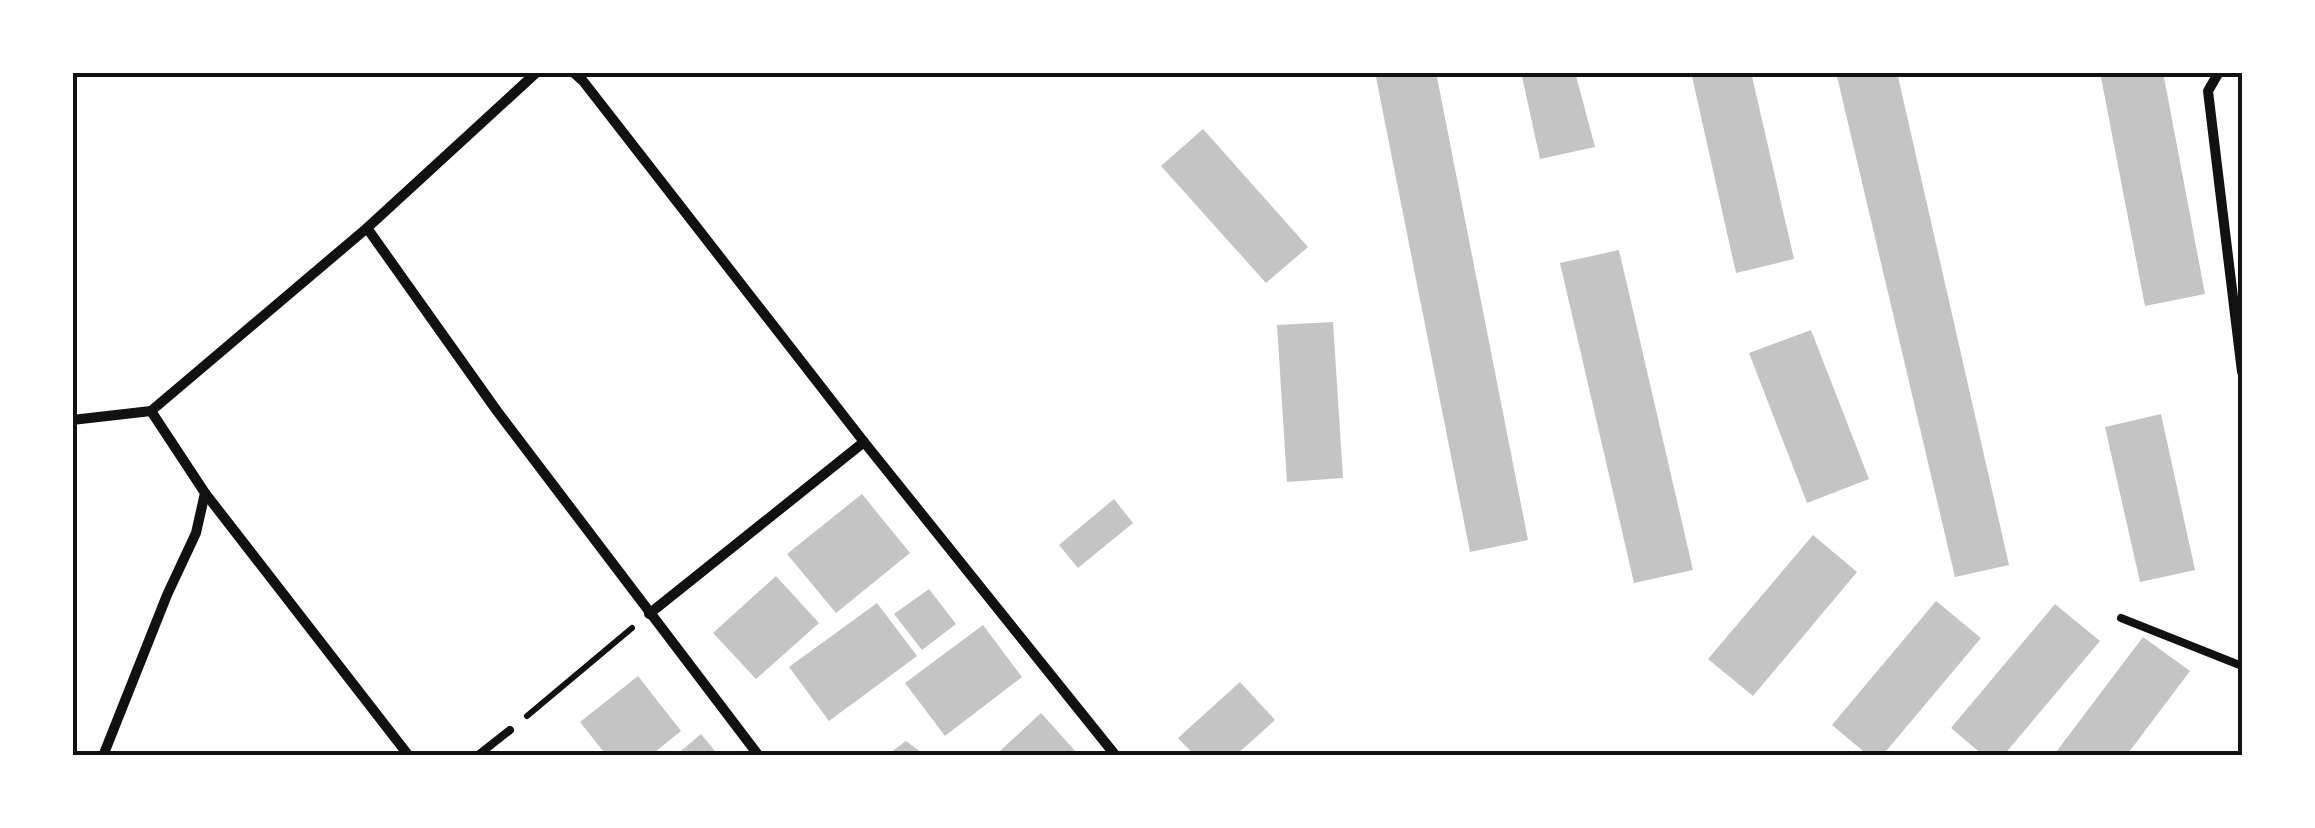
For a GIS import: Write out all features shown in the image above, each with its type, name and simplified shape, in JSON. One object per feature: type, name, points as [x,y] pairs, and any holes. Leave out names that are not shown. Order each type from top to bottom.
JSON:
[{"type":"street","points":[[72,420],[151,411],[367,228],[538,72]]},
{"type":"street","points":[[572,72],[583,81],[864,442],[1116,756]]},
{"type":"street","points":[[2219,72],[2208,92],[2242,372]]},
{"type":"street","points":[[367,228],[497,411],[760,756]]},
{"type":"street","points":[[151,411],[205,493],[409,756]]},
{"type":"street","points":[[649,614],[864,442]]},
{"type":"street","points":[[102,756],[196,533],[205,493]]},
{"type":"lane","points":[[2121,618],[2242,666]]},
{"type":"lane","points":[[477,756],[510,730]]},
{"type":"path","points":[[510,730],[649,614]]},
{"type":"building","points":[[1375,72],[1436,72],[1528,540],[1470,552]]},
{"type":"building","points":[[1521,72],[1575,72],[1595,147],[1540,159]]},
{"type":"building","points":[[1691,72],[1751,72],[1794,259],[1736,273]]},
{"type":"building","points":[[1836,72],[1897,72],[2009,565],[1955,577]]},
{"type":"building","points":[[2100,72],[2163,72],[2205,294],[2145,306]]},
{"type":"building","points":[[1203,129],[1308,247],[1266,283],[1161,166]]},
{"type":"building","points":[[1619,250],[1693,570],[1634,583],[1560,263]]},
{"type":"building","points":[[1333,322],[1343,478],[1287,482],[1277,325]]},
{"type":"building","points":[[1811,330],[1869,479],[1807,503],[1749,353]]},
{"type":"building","points":[[2161,414],[2195,570],[2140,582],[2105,427]]},
{"type":"building","points":[[862,494],[910,553],[836,613],[787,554]]},
{"type":"building","points":[[1114,499],[1133,523],[1078,568],[1059,545]]},
{"type":"building","points":[[1813,535],[1857,572],[1753,696],[1708,659]]},
{"type":"building","points":[[776,576],[819,623],[756,679],[713,633]]},
{"type":"building","points":[[929,589],[956,624],[922,650],[894,614]]},
{"type":"building","points":[[1936,601],[1981,638],[1882,756],[1869,756],[1832,725]]},
{"type":"building","points":[[877,603],[917,656],[829,721],[789,667]]},
{"type":"building","points":[[2055,604],[2100,641],[2003,756],[1984,756],[1951,728]]},
{"type":"building","points":[[983,625],[1022,677],[945,736],[905,683]]},
{"type":"building","points":[[2143,637],[2190,671],[2126,756],[2053,756]]},
{"type":"building","points":[[638,676],[681,731],[650,756],[607,756],[580,722]]},
{"type":"building","points":[[1240,682],[1275,720],[1235,756],[1195,756],[1178,738]]},
{"type":"building","points":[[1041,713],[1077,753],[1002,756],[999,752]]},
{"type":"building","points":[[701,734],[719,756],[675,756]]},
{"type":"building","points":[[906,741],[926,756],[886,756]]}]
